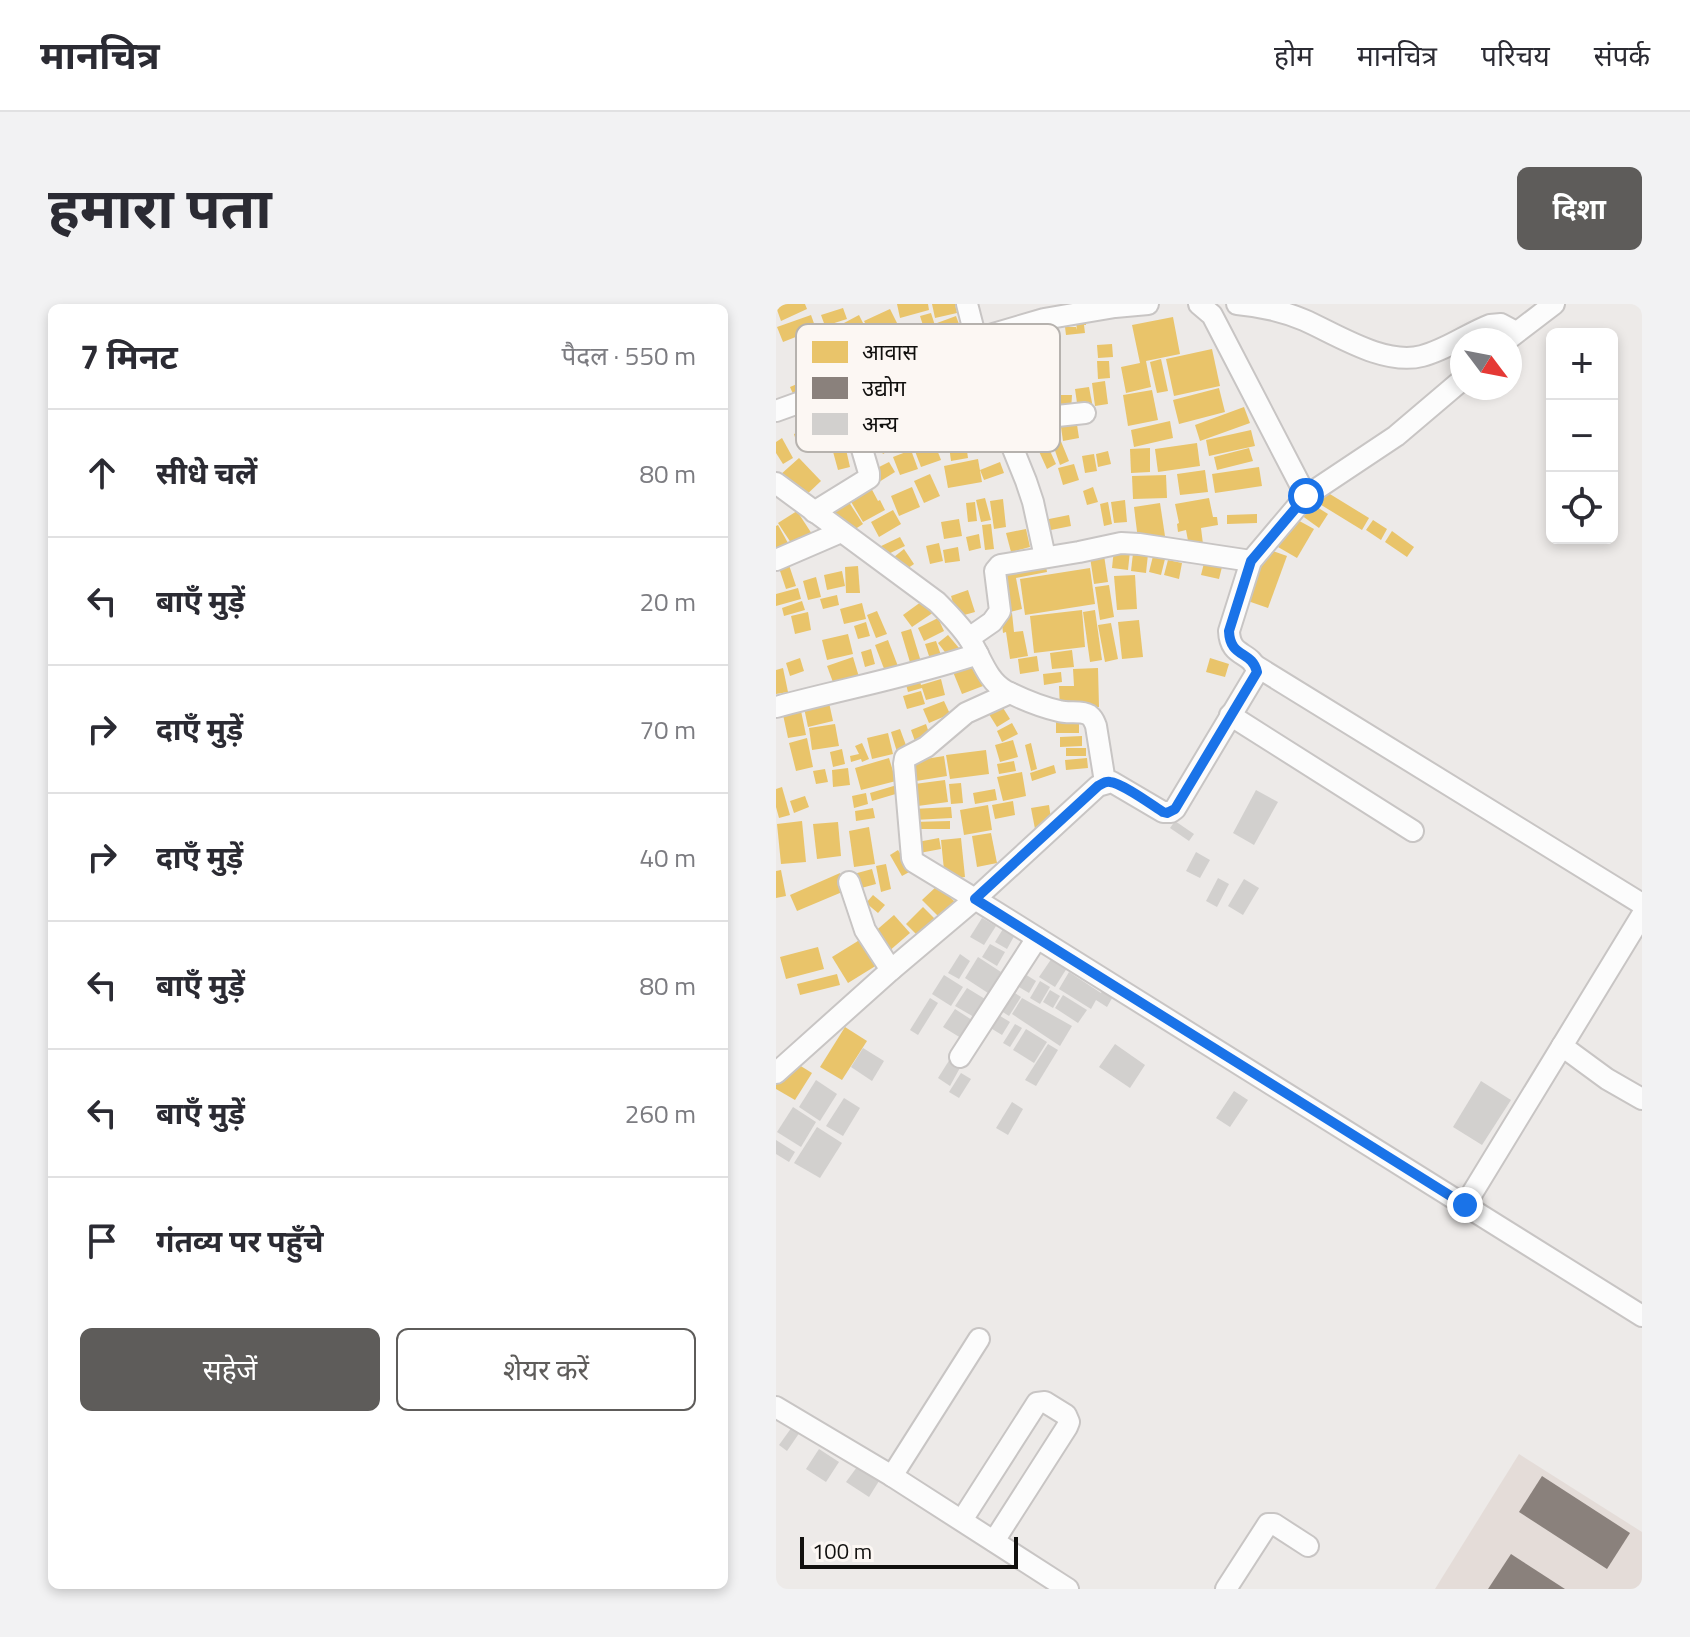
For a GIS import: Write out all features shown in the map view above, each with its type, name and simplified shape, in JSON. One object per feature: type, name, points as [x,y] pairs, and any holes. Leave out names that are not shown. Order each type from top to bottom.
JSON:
[{"type":"street","points":[[967,304],[970,324]]},
{"type":"street","points":[[1027,324],[1115,307],[1148,304]]},
{"type":"street","points":[[1237,304],[1303,319],[1353,344],[1398,357],[1419,357],[1450,343]]},
{"type":"street","points":[[1522,328],[1554,304]]},
{"type":"street","points":[[1207,305],[1306,496]]},
{"type":"street","points":[[1483,328],[1501,324],[1505,328]]},
{"type":"street","points":[[1450,390],[1396,436],[1306,496],[1251,561],[1229,631],[1229,640],[1236,651],[1256,666],[1642,904]]},
{"type":"street","points":[[776,411],[796,404]]},
{"type":"street","points":[[1060,416],[1085,413]]},
{"type":"street","points":[[814,512],[869,478],[863,452]]},
{"type":"street","points":[[1014,452],[1033,502],[1045,557]]},
{"type":"street","points":[[776,483],[937,602],[974,646],[996,684],[1010,693],[1059,711],[1089,715],[1096,726],[1105,782]]},
{"type":"street","points":[[776,560],[841,532]]},
{"type":"street","points":[[776,707],[926,671],[974,646],[1000,611],[995,571],[1005,563],[1121,543],[1251,561]]},
{"type":"street","points":[[776,1073],[975,899],[1098,786],[1112,782],[1163,812],[1175,809],[1255,677],[1256,666]]},
{"type":"street","points":[[1010,693],[966,713],[904,761],[914,862],[1642,1316]]},
{"type":"street","points":[[1230,715],[1413,831]]},
{"type":"street","points":[[849,882],[865,930],[891,970]]},
{"type":"street","points":[[1465,1205],[1642,915]]},
{"type":"street","points":[[960,1057],[1037,938]]},
{"type":"street","points":[[1562,1046],[1607,1079],[1642,1099]]},
{"type":"street","points":[[892,1476],[979,1339]]},
{"type":"street","points":[[962,1520],[1037,1403],[1045,1402],[1066,1415],[1069,1422],[1067,1427],[994,1541]]},
{"type":"street","points":[[776,1407],[892,1476],[1068,1589]]},
{"type":"street","points":[[1226,1589],[1268,1524],[1274,1524],[1308,1546]]},
{"type":"shaded area","points":[[1519,1454],[1642,1532],[1642,1589],[1435,1589]]},
{"type":"building: आवास","points":[[805,304],[807,309],[781,321],[776,307]]},
{"type":"building: आवास","points":[[897,304],[928,304],[929,310],[900,318]]},
{"type":"building: आवास","points":[[932,304],[955,304],[957,313],[935,318]]},
{"type":"building: आवास","points":[[843,308],[847,319],[824,324],[821,315]]},
{"type":"building: आवास","points":[[890,309],[898,324],[866,324],[864,321]]},
{"type":"building: आवास","points":[[931,313],[935,324],[923,324],[920,316]]},
{"type":"building: आवास","points":[[1085,314],[1085,333],[1066,335],[1065,327],[1076,327],[1077,330],[1075,315]]},
{"type":"building: आवास","points":[[811,315],[814,324],[796,324],[796,337],[783,342],[777,327]]},
{"type":"building: आवास","points":[[859,315],[864,324],[844,324]]},
{"type":"building: आवास","points":[[956,316],[959,324],[937,324]]},
{"type":"building: आवास","points":[[1173,317],[1180,354],[1146,361],[1151,387],[1126,393],[1121,367],[1140,363],[1132,325]]},
{"type":"building: आवास","points":[[1112,344],[1113,357],[1098,358],[1097,345]]},
{"type":"building: आवास","points":[[1212,349],[1220,386],[1174,396],[1166,359]]},
{"type":"building: आवास","points":[[1161,359],[1168,391],[1157,393],[1150,362]]},
{"type":"building: आवास","points":[[1097,361],[1109,361],[1110,378],[1098,379]]},
{"type":"building: आवास","points":[[1105,381],[1108,404],[1095,406],[1092,383]]},
{"type":"building: आवास","points":[[796,384],[796,395],[794,396],[790,387]]},
{"type":"building: आवास","points":[[1089,387],[1093,408],[1078,410],[1075,389]]},
{"type":"building: आवास","points":[[1219,388],[1225,412],[1179,424],[1173,400]]},
{"type":"building: आवास","points":[[1152,390],[1158,420],[1128,426],[1123,395]]},
{"type":"building: आवास","points":[[1060,395],[1072,395],[1071,410],[1060,410]]},
{"type":"building: आवास","points":[[1244,407],[1250,423],[1200,441],[1195,425]]},
{"type":"building: आवास","points":[[1076,418],[1079,438],[1063,441],[1060,420]]},
{"type":"building: आवास","points":[[1170,421],[1173,438],[1134,447],[1131,430]]},
{"type":"building: आवास","points":[[1251,430],[1255,446],[1209,456],[1206,440]]},
{"type":"building: आवास","points":[[782,438],[793,458],[783,464],[776,453],[776,442]]},
{"type":"building: आवास","points":[[1060,439],[1069,461],[1060,465],[1055,452],[1060,452]]},
{"type":"building: आवास","points":[[1197,443],[1200,466],[1158,472],[1155,449]]},
{"type":"building: आवास","points":[[1150,448],[1150,472],[1131,473],[1130,449]]},
{"type":"building: आवास","points":[[1249,448],[1253,461],[1217,470],[1214,457]]},
{"type":"building: आवास","points":[[1108,451],[1111,464],[1098,467],[1096,454]]},
{"type":"building: आवास","points":[[833,452],[847,452],[850,467],[838,470]]},
{"type":"building: आवास","points":[[912,452],[918,469],[900,475],[893,457]]},
{"type":"building: आवास","points":[[915,452],[938,452],[941,460],[921,467]]},
{"type":"building: आवास","points":[[950,452],[967,452],[968,458],[951,461]]},
{"type":"building: आवास","points":[[1039,452],[1051,452],[1056,464],[1047,469]]},
{"type":"building: आवास","points":[[1094,454],[1097,471],[1085,473],[1082,456]]},
{"type":"building: आवास","points":[[799,458],[821,481],[802,499],[780,475]]},
{"type":"building: आवास","points":[[978,459],[982,482],[948,488],[944,466]]},
{"type":"building: आवास","points":[[889,462],[895,472],[879,482],[873,470]]},
{"type":"building: आवास","points":[[1000,462],[1004,473],[984,480],[980,470]]},
{"type":"building: आवास","points":[[1074,464],[1079,480],[1063,485],[1058,468]]},
{"type":"building: आवास","points":[[1259,467],[1262,486],[1215,493],[1212,474]]},
{"type":"building: आवास","points":[[1205,470],[1208,492],[1180,495],[1177,474]]},
{"type":"building: आवास","points":[[930,474],[940,496],[924,503],[914,481]]},
{"type":"building: आवास","points":[[1166,475],[1167,498],[1133,499],[1132,476]]},
{"type":"building: आवास","points":[[869,484],[885,510],[863,522],[847,495]]},
{"type":"building: आवास","points":[[912,487],[920,507],[899,516],[891,496]]},
{"type":"building: आवास","points":[[1093,487],[1098,502],[1087,505],[1083,491]]},
{"type":"building: आवास","points":[[1325,491],[1369,518],[1362,530],[1318,503]]},
{"type":"building: आवास","points":[[845,496],[863,524],[846,535],[829,506]]},
{"type":"building: आवास","points":[[985,498],[991,520],[981,522],[976,500]]},
{"type":"building: आवास","points":[[1209,498],[1218,525],[1201,528],[1203,544],[1189,546],[1186,530],[1178,532],[1175,504]]},
{"type":"building: आवास","points":[[1003,499],[1006,527],[994,529],[990,501]]},
{"type":"building: आवास","points":[[1125,500],[1127,522],[1114,523],[1111,502]]},
{"type":"building: आवास","points":[[975,502],[977,521],[968,522],[966,503]]},
{"type":"building: आवास","points":[[1108,502],[1112,524],[1104,526],[1100,504]]},
{"type":"building: आवास","points":[[1309,502],[1328,514],[1319,528],[1301,515]]},
{"type":"building: आवास","points":[[1160,503],[1165,536],[1138,540],[1134,507]]},
{"type":"building: आवास","points":[[893,510],[901,524],[879,537],[871,522]]},
{"type":"building: आवास","points":[[797,511],[812,534],[793,546],[778,523]]},
{"type":"building: आवास","points":[[1257,514],[1257,523],[1227,524],[1227,515]]},
{"type":"building: आवास","points":[[1069,515],[1071,526],[1046,531],[1044,520]]},
{"type":"building: आवास","points":[[1294,518],[1314,529],[1297,558],[1278,547]]},
{"type":"building: आवास","points":[[959,519],[962,536],[944,539],[941,522]]},
{"type":"building: आवास","points":[[1373,520],[1387,529],[1381,540],[1366,530]]},
{"type":"building: आवास","points":[[991,524],[994,549],[985,550],[982,525]]},
{"type":"building: आवास","points":[[776,526],[788,543],[776,550]]},
{"type":"building: आवास","points":[[1026,529],[1030,547],[1011,552],[1006,533]]},
{"type":"building: आवास","points":[[1392,531],[1414,547],[1407,557],[1385,542]]},
{"type":"building: आवास","points":[[979,534],[981,548],[969,551],[966,537]]},
{"type":"building: आवास","points":[[900,537],[905,546],[882,557],[877,548]]},
{"type":"building: आवास","points":[[939,543],[943,561],[930,564],[926,546]]},
{"type":"building: आवास","points":[[958,547],[960,561],[945,563],[943,550]]},
{"type":"building: आवास","points":[[1264,548],[1287,556],[1268,608],[1245,600]]},
{"type":"building: आवास","points":[[904,549],[914,564],[904,571],[894,557]]},
{"type":"building: आवास","points":[[1114,549],[1130,551],[1128,570],[1112,568]]},
{"type":"building: आवास","points":[[1133,553],[1148,554],[1146,573],[1131,571]]},
{"type":"building: आवास","points":[[1104,555],[1108,582],[1094,584],[1090,557]]},
{"type":"building: आवास","points":[[1153,556],[1165,559],[1161,575],[1149,572]]},
{"type":"building: आवास","points":[[1045,560],[1047,572],[1016,578],[1022,609],[1010,612],[1002,568]]},
{"type":"building: आवास","points":[[1168,560],[1182,563],[1179,579],[1164,575]]},
{"type":"building: आवास","points":[[1204,563],[1222,567],[1219,579],[1201,575]]},
{"type":"building: आवास","points":[[789,565],[796,586],[786,589],[779,568]]},
{"type":"building: आवास","points":[[858,566],[860,593],[846,593],[845,567]]},
{"type":"building: आवास","points":[[1090,568],[1095,604],[1025,615],[1020,579]]},
{"type":"building: आवास","points":[[842,571],[845,586],[827,590],[824,575]]},
{"type":"building: आवास","points":[[1135,575],[1137,609],[1117,610],[1114,576]]},
{"type":"building: आवास","points":[[816,577],[821,597],[808,600],[803,581]]},
{"type":"building: आवास","points":[[1109,585],[1114,617],[1100,620],[1095,587]]},
{"type":"building: आवास","points":[[798,588],[801,599],[776,606],[776,594]]},
{"type":"building: आवास","points":[[968,590],[975,612],[957,617],[951,596]]},
{"type":"building: आवास","points":[[837,595],[839,605],[823,609],[820,599]]},
{"type":"building: आवास","points":[[925,599],[934,612],[912,627],[903,615]]},
{"type":"building: आवास","points":[[802,601],[805,610],[784,616],[782,608]]},
{"type":"building: आवास","points":[[862,603],[866,619],[844,624],[840,609]]},
{"type":"building: आवास","points":[[1082,610],[1085,647],[1034,653],[1030,616]]},
{"type":"building: आवास","points":[[1095,610],[1102,660],[1090,662],[1083,612]]},
{"type":"building: आवास","points":[[877,611],[887,634],[876,638],[867,615]]},
{"type":"building: आवास","points":[[808,612],[811,630],[795,634],[791,616]]},
{"type":"building: आवास","points":[[1012,613],[1014,632],[1023,631],[1028,656],[1010,659],[1001,614]]},
{"type":"building: आवास","points":[[938,618],[944,631],[924,641],[918,628]]},
{"type":"building: आवास","points":[[1139,620],[1143,657],[1122,659],[1118,622]]},
{"type":"building: आवास","points":[[866,622],[870,636],[858,639],[854,626]]},
{"type":"building: आवास","points":[[1111,623],[1118,659],[1105,662],[1098,625]]},
{"type":"building: आवास","points":[[911,629],[922,665],[912,669],[901,632]]},
{"type":"building: आवास","points":[[848,634],[853,654],[827,660],[822,640]]},
{"type":"building: आवास","points":[[948,635],[959,648],[948,656],[938,643]]},
{"type":"building: आवास","points":[[888,640],[899,669],[886,674],[875,645]]},
{"type":"building: आवास","points":[[936,641],[941,655],[930,659],[925,644]]},
{"type":"building: आवास","points":[[871,649],[875,664],[865,667],[861,652]]},
{"type":"building: आवास","points":[[1072,650],[1074,667],[1052,669],[1050,653]]},
{"type":"building: आवास","points":[[1037,656],[1039,671],[1020,674],[1018,659]]},
{"type":"building: आवास","points":[[853,657],[859,677],[834,685],[827,666]]},
{"type":"building: आवास","points":[[800,658],[804,671],[790,676],[786,663]]},
{"type":"building: आवास","points":[[1210,658],[1229,664],[1225,677],[1206,672]]},
{"type":"building: आवास","points":[[972,659],[983,686],[962,694],[951,667]]},
{"type":"building: आवास","points":[[783,668],[788,692],[776,694],[776,670]]},
{"type":"building: आवास","points":[[1098,668],[1099,707],[1060,708],[1059,686],[1074,686],[1073,669]]},
{"type":"building: आवास","points":[[1061,672],[1062,682],[1044,685],[1043,674]]},
{"type":"building: आवास","points":[[918,674],[921,685],[941,679],[945,695],[926,700],[922,688],[908,692],[904,677]]},
{"type":"building: आवास","points":[[921,691],[925,704],[907,709],[903,696]]},
{"type":"building: आवास","points":[[828,698],[833,721],[808,727],[803,703]]},
{"type":"building: आवास","points":[[944,701],[950,714],[929,723],[923,709]]},
{"type":"building: आवास","points":[[1000,703],[1010,719],[997,727],[987,711]]},
{"type":"building: आवास","points":[[800,706],[806,735],[788,738],[782,710]]},
{"type":"building: आवास","points":[[1056,720],[1079,720],[1079,733],[1056,733]]},
{"type":"building: आवास","points":[[1012,723],[1018,734],[1002,742],[997,731]]},
{"type":"building: आवास","points":[[835,724],[839,746],[812,750],[809,728]]},
{"type":"building: आवास","points":[[926,724],[931,739],[916,744],[911,730]]},
{"type":"building: आवास","points":[[900,729],[907,748],[897,752],[891,732]]},
{"type":"building: आवास","points":[[888,733],[893,754],[872,759],[867,738]]},
{"type":"building: आवास","points":[[1082,736],[1082,746],[1060,747],[1060,737]]},
{"type":"building: आवास","points":[[807,738],[813,767],[796,771],[789,743]]},
{"type":"building: आवास","points":[[1013,740],[1018,757],[1000,762],[995,745]]},
{"type":"building: आवास","points":[[862,743],[869,759],[851,762],[850,756],[859,754],[855,746]]},
{"type":"building: आवास","points":[[1031,743],[1037,769],[1031,771],[1025,745]]},
{"type":"building: आवास","points":[[1066,748],[1086,748],[1086,756],[1066,756]]},
{"type":"building: आवास","points":[[842,749],[845,764],[833,767],[830,752]]},
{"type":"building: आवास","points":[[986,750],[989,774],[950,779],[946,755]]},
{"type":"building: आवास","points":[[944,756],[947,776],[910,782],[907,762]]},
{"type":"building: आवास","points":[[889,758],[896,781],[861,790],[855,768]]},
{"type":"building: आवास","points":[[1087,758],[1088,768],[1066,770],[1065,760]]},
{"type":"building: आवास","points":[[1014,761],[1016,771],[999,774],[997,764]]},
{"type":"building: आवास","points":[[1054,765],[1056,773],[1032,781],[1030,773]]},
{"type":"building: आवास","points":[[848,768],[850,785],[833,787],[832,770]]},
{"type":"building: आवास","points":[[825,769],[828,782],[816,784],[813,771]]},
{"type":"building: आवास","points":[[1022,772],[1026,796],[1003,801],[997,777]]},
{"type":"building: आवास","points":[[945,780],[948,802],[910,807],[907,785]]},
{"type":"building: आवास","points":[[961,783],[963,803],[951,804],[949,784]]},
{"type":"building: आवास","points":[[897,785],[899,793],[872,801],[870,793]]},
{"type":"building: आवास","points":[[782,787],[790,815],[779,818],[776,789]]},
{"type":"building: आवास","points":[[995,789],[997,800],[975,804],[973,793]]},
{"type":"building: आवास","points":[[866,793],[868,804],[854,808],[852,796]]},
{"type":"building: आवास","points":[[805,796],[809,807],[794,813],[790,801]]},
{"type":"building: आवास","points":[[1013,801],[1015,815],[995,819],[992,805]]},
{"type":"building: आवास","points":[[988,805],[992,830],[964,835],[960,810]]},
{"type":"building: आवास","points":[[1049,805],[1052,826],[1035,829],[1031,808]]},
{"type":"building: आवास","points":[[951,807],[952,818],[914,820],[913,809]]},
{"type":"building: आवास","points":[[873,808],[875,818],[856,821],[855,811]]},
{"type":"building: आवास","points":[[802,821],[806,862],[781,864],[777,824]]},
{"type":"building: आवास","points":[[950,821],[950,829],[913,829],[913,822]]},
{"type":"building: आवास","points":[[838,822],[841,856],[817,859],[813,824]]},
{"type":"building: आवास","points":[[869,827],[875,864],[854,867],[849,831]]},
{"type":"building: आवास","points":[[991,833],[997,863],[977,867],[972,836]]},
{"type":"building: आवास","points":[[939,838],[941,849],[914,854],[912,843]]},
{"type":"building: आवास","points":[[961,838],[965,877],[945,880],[941,840]]},
{"type":"building: आवास","points":[[898,850],[911,871],[902,876],[890,855]]},
{"type":"building: आवास","points":[[886,864],[891,889],[881,892],[876,866]]},
{"type":"building: आवास","points":[[872,869],[876,884],[854,890],[850,875]]},
{"type":"building: आवास","points":[[781,870],[786,896],[776,898],[776,871]]},
{"type":"building: आवास","points":[[840,873],[847,890],[797,911],[790,895]]},
{"type":"building: आवास","points":[[938,885],[956,903],[940,918],[922,900]]},
{"type":"building: आवास","points":[[873,895],[885,905],[878,913],[866,903]]},
{"type":"building: आवास","points":[[923,907],[935,919],[918,936],[906,924]]},
{"type":"building: आवास","points":[[894,915],[910,933],[888,952],[872,934]]},
{"type":"building: आवास","points":[[866,936],[882,962],[848,983],[832,957]]},
{"type":"building: आवास","points":[[818,947],[824,969],[786,979],[780,957]]},
{"type":"building: आवास","points":[[837,974],[840,985],[800,995],[797,984]]},
{"type":"building: आवास","points":[[845,1027],[867,1041],[842,1080],[820,1067]]},
{"type":"building: आवास","points":[[791,1060],[812,1073],[795,1100],[776,1089]]},
{"type":"building: उद्योग","points":[[1542,1476],[1630,1533],[1607,1569],[1519,1512]]},
{"type":"building: उद्योग","points":[[1511,1554],[1565,1589],[1488,1589]]},
{"type":"building: अन्य","points":[[1256,790],[1278,802],[1254,845],[1233,833]]},
{"type":"building: अन्य","points":[[1175,821],[1194,834],[1189,841],[1170,828]]},
{"type":"building: अन्य","points":[[1196,852],[1210,860],[1200,878],[1186,871]]},
{"type":"building: अन्य","points":[[1218,878],[1229,884],[1217,907],[1206,901]]},
{"type":"building: अन्य","points":[[1244,879],[1259,888],[1243,915],[1228,906]]},
{"type":"building: अन्य","points":[[982,918],[996,926],[984,945],[970,937]]},
{"type":"building: अन्य","points":[[1006,924],[1017,931],[1007,949],[995,942]]},
{"type":"building: अन्य","points":[[990,944],[1005,952],[997,966],[982,957]]},
{"type":"building: अन्य","points":[[960,954],[970,961],[959,979],[948,973]]},
{"type":"building: अन्य","points":[[978,957],[1001,972],[988,993],[965,978]]},
{"type":"building: अन्य","points":[[1052,958],[1067,968],[1055,987],[1039,977]]},
{"type":"building: अन्य","points":[[1020,971],[1036,981],[1029,993],[1012,983]]},
{"type":"building: अन्य","points":[[1069,972],[1101,993],[1105,987],[1115,993],[1107,1007],[1096,1000],[1091,1009],[1059,989]]},
{"type":"building: अन्य","points":[[944,975],[963,987],[951,1006],[932,994]]},
{"type":"building: अन्य","points":[[1040,981],[1050,987],[1040,1004],[1030,998]]},
{"type":"building: अन्य","points":[[967,988],[985,999],[974,1017],[955,1006]]},
{"type":"building: अन्य","points":[[1007,988],[1021,997],[1009,1016],[995,1007]]},
{"type":"building: अन्य","points":[[1050,990],[1060,996],[1053,1008],[1043,1002]]},
{"type":"building: अन्य","points":[[1063,995],[1087,1010],[1078,1023],[1055,1008]]},
{"type":"building: अन्य","points":[[930,998],[938,1003],[918,1035],[910,1030]]},
{"type":"building: अन्य","points":[[1022,998],[1072,1026],[1060,1046],[1012,1014]]},
{"type":"building: अन्य","points":[[955,1009],[972,1020],[961,1038],[943,1027]]},
{"type":"building: अन्य","points":[[992,1011],[1010,1022],[1002,1035],[984,1024]]},
{"type":"building: अन्य","points":[[1015,1024],[1022,1028],[1010,1047],[1003,1043]]},
{"type":"building: अन्य","points":[[1026,1029],[1047,1042],[1034,1063],[1013,1050]]},
{"type":"building: अन्य","points":[[1048,1044],[1058,1050],[1036,1086],[1025,1080]]},
{"type":"building: अन्य","points":[[1115,1044],[1145,1065],[1130,1088],[1099,1067]]},
{"type":"building: अन्य","points":[[863,1048],[884,1061],[872,1081],[851,1067]]},
{"type":"building: अन्य","points":[[950,1059],[961,1066],[950,1086],[938,1078]]},
{"type":"building: अन्य","points":[[961,1073],[971,1079],[959,1098],[949,1092]]},
{"type":"building: अन्य","points":[[816,1080],[837,1094],[820,1121],[799,1107]]},
{"type":"building: अन्य","points":[[1481,1081],[1511,1100],[1482,1145],[1453,1127]]},
{"type":"building: अन्य","points":[[1234,1091],[1248,1100],[1230,1127],[1216,1118]]},
{"type":"building: अन्य","points":[[844,1098],[860,1108],[843,1136],[826,1126]]},
{"type":"building: अन्य","points":[[1012,1102],[1023,1109],[1008,1135],[996,1128]]},
{"type":"building: अन्य","points":[[793,1107],[816,1122],[801,1147],[777,1132]]},
{"type":"building: अन्य","points":[[817,1127],[842,1143],[820,1178],[794,1163]]},
{"type":"building: अन्य","points":[[776,1140],[795,1152],[789,1162],[776,1154]]},
{"type":"building: अन्य","points":[[792,1427],[800,1432],[787,1451],[779,1445]]},
{"type":"building: अन्य","points":[[819,1449],[839,1462],[826,1482],[806,1469]]},
{"type":"building: अन्य","points":[[857,1467],[879,1481],[869,1497],[846,1482]]},
{"type":"route","points":[[1306,496],[1251,561],[1229,631],[1229,640],[1236,651],[1253,662],[1257,672],[1175,809],[1163,812],[1121,786],[1105,782],[975,899],[1465,1205]]}]
